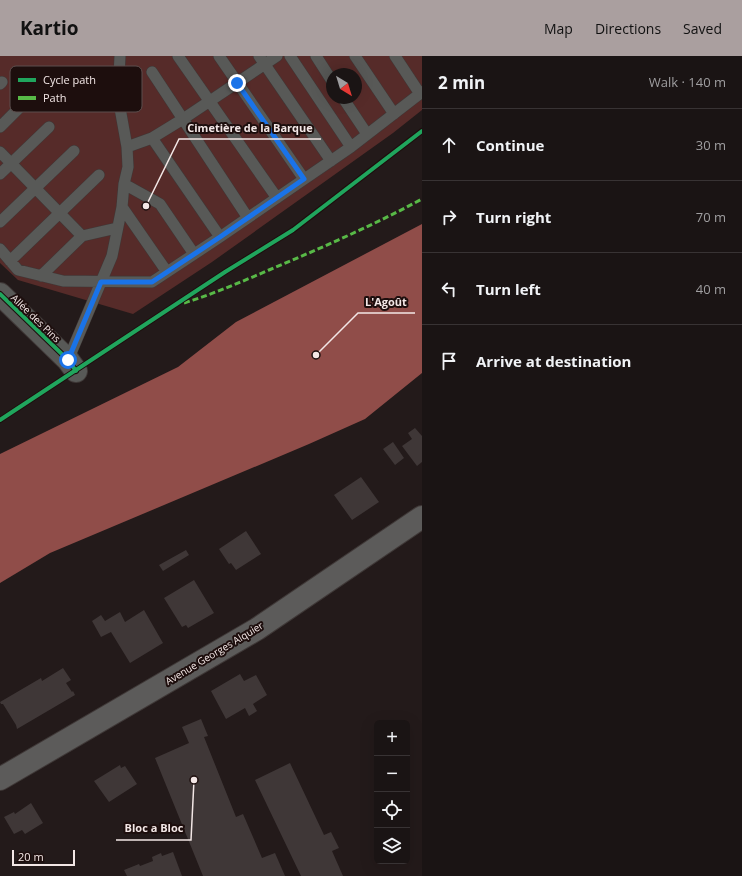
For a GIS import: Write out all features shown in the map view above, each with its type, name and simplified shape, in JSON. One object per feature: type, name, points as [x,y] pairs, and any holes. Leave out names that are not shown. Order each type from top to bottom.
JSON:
[{"type":"main road","name":"Avenue Georges Alquier","points":[[0,779],[257,629],[422,517]]},
{"type":"street","name":"Allée des Pins","points":[[0,294],[72,365]]},
{"type":"lane","points":[[120,56],[120,66]]},
{"type":"lane","points":[[178,56],[277,198]]},
{"type":"lane","points":[[219,56],[304,179]]},
{"type":"lane","points":[[126,147],[152,138],[237,83],[262,60],[277,56]]},
{"type":"lane","points":[[290,56],[351,147]]},
{"type":"lane","points":[[316,56],[326,72]]},
{"type":"lane","points":[[355,56],[394,114]]},
{"type":"lane","points":[[0,249],[18,270],[63,281],[152,282],[351,147],[421,93],[395,56]]},
{"type":"lane","points":[[262,60],[331,160]]},
{"type":"lane","points":[[152,72],[248,218]]},
{"type":"lane","points":[[348,104],[367,134]]},
{"type":"lane","points":[[0,127],[15,112]]},
{"type":"lane","points":[[72,365],[101,282],[112,256],[118,228],[128,166],[120,112]]},
{"type":"lane","points":[[0,174],[48,127]]},
{"type":"lane","points":[[152,138],[220,237]]},
{"type":"lane","points":[[0,222],[74,151]]},
{"type":"lane","points":[[0,152],[82,236]]},
{"type":"lane","points":[[10,261],[99,175]]},
{"type":"lane","points":[[124,184],[160,204],[194,254]]},
{"type":"lane","points":[[122,207],[167,272]]},
{"type":"lane","points":[[41,276],[82,236],[118,228]]},
{"type":"shaded area","points":[[0,56],[422,56],[422,110],[393,133],[212,262],[133,314],[18,280],[0,263]]},
{"type":"shaded area","points":[[422,224],[422,373],[365,419],[50,553],[0,583],[0,454],[178,367],[236,322]]},
{"type":"building","points":[[415,428],[422,436],[422,462],[417,466],[402,446],[412,439],[408,433]]},
{"type":"building","points":[[393,442],[404,458],[395,465],[383,449]]},
{"type":"building","points":[[361,477],[379,502],[352,520],[334,495]]},
{"type":"building","points":[[246,531],[261,554],[236,570],[231,563],[229,564],[219,549]]},
{"type":"building","points":[[186,550],[189,555],[163,571],[159,565]]},
{"type":"building","points":[[194,580],[214,613],[188,628],[186,625],[182,627],[164,598]]},
{"type":"building","points":[[144,610],[163,643],[130,663],[111,632],[101,637],[92,621],[101,615],[105,621],[120,612],[125,622]]},
{"type":"building","points":[[63,668],[71,680],[66,683],[75,695],[17,729],[3,704],[0,702],[41,678],[42,681]]},
{"type":"building","points":[[240,674],[244,681],[256,675],[267,695],[253,704],[257,711],[249,716],[245,708],[226,719],[211,691]]},
{"type":"building","points":[[201,719],[208,736],[204,737],[236,817],[243,814],[262,858],[275,853],[285,876],[203,876],[155,758],[189,743],[182,727]]},
{"type":"building","points":[[290,763],[324,835],[331,832],[339,848],[332,851],[343,876],[301,876],[255,780]]},
{"type":"building","points":[[120,765],[121,768],[125,766],[137,784],[109,802],[94,781]]},
{"type":"building","points":[[31,803],[43,823],[25,834],[22,830],[14,834],[4,817],[14,812],[15,814]]},
{"type":"building","points":[[173,852],[182,876],[127,876],[124,870],[139,864],[140,866],[153,861],[152,857],[161,853],[162,856]]},
{"type":"marked path","points":[[184,303],[227,288],[308,253],[365,228],[422,199]]},
{"type":"cycle path","points":[[0,420],[225,272],[293,230],[422,131]]},
{"type":"cycle path","points":[[0,294],[68,360],[76,371]]},
{"type":"place","name":"Cimetière de la Barque","points":[[146,206]]},
{"type":"place","name":"L'Agoût","points":[[316,355]]},
{"type":"place","name":"Bloc a Bloc","points":[[194,780]]},
{"type":"route","points":[[68,360],[101,282],[152,282],[304,179],[237,83]]}]
